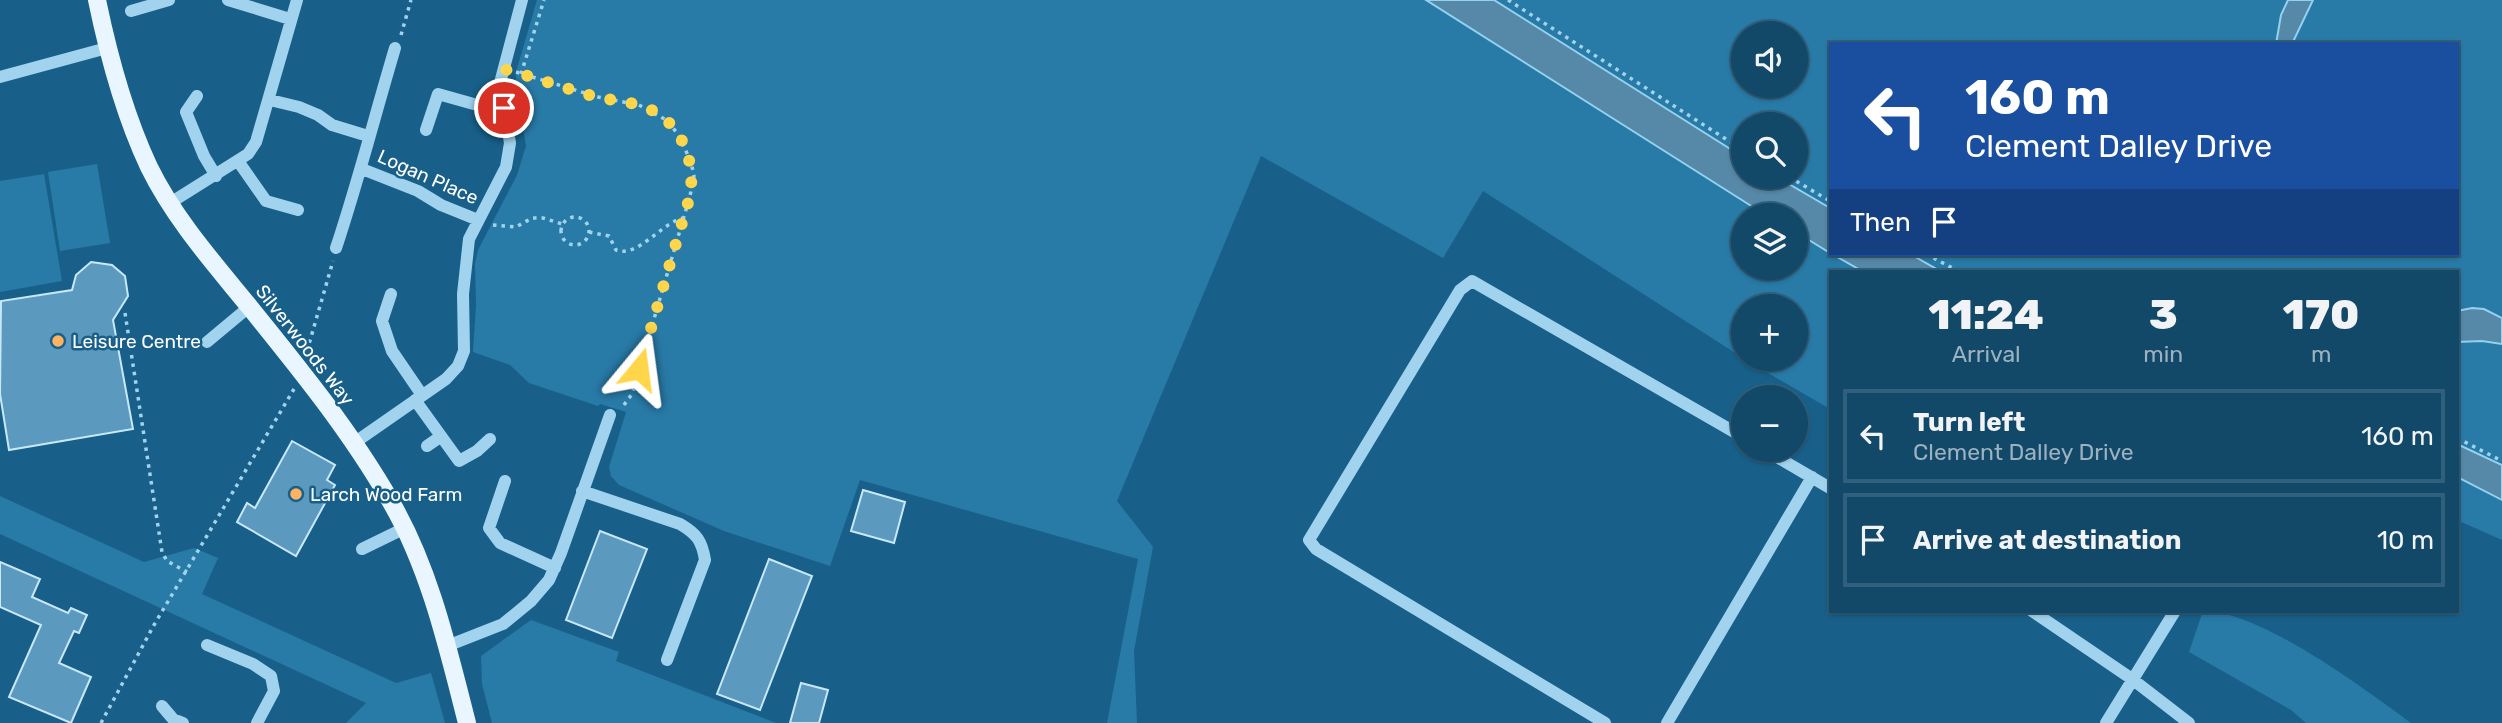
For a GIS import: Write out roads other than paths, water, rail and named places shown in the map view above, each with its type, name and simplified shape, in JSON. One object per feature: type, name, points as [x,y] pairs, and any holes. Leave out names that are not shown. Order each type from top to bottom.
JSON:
[{"type":"main road","name":"Silverwoods Way","points":[[97,0],[107,48],[132,128],[170,203],[202,249],[354,443],[405,528],[447,646],[467,723]]},
{"type":"street","points":[[131,11],[169,0]]},
{"type":"street","points":[[228,0],[290,19]]},
{"type":"street","points":[[170,203],[248,154],[256,142],[297,0]]},
{"type":"street","points":[[354,443],[446,379],[458,366],[464,351],[465,265],[469,239],[506,167],[510,143],[500,83],[522,0]]},
{"type":"street","points":[[0,77],[107,48]]},
{"type":"street","name":"Logan Place","points":[[337,248],[395,48]]},
{"type":"street","points":[[426,130],[438,94],[495,110],[504,108]]},
{"type":"street","points":[[197,96],[187,112],[204,156],[216,176]]},
{"type":"street","name":"Logan Place","points":[[270,100],[299,107],[332,125],[368,136]]},
{"type":"street","points":[[238,161],[266,201],[298,210]]},
{"type":"street","name":"Logan Place","points":[[362,169],[418,191],[441,205],[478,220]]},
{"type":"street","points":[[1605,723],[1316,550],[1309,540],[1460,290],[1472,281],[1731,430]]},
{"type":"street","points":[[391,294],[382,321],[392,351],[440,436],[459,461],[477,452],[490,439]]},
{"type":"street","points":[[207,342],[249,307]]},
{"type":"street","points":[[447,646],[503,624],[531,601],[555,568],[610,415]]},
{"type":"street","points":[[428,446],[440,436]]},
{"type":"street","points":[[1786,462],[1829,487]]},
{"type":"street","points":[[1667,723],[1812,477]]},
{"type":"street","points":[[505,481],[489,528],[500,543],[555,568]]},
{"type":"street","points":[[582,491],[681,524],[694,532],[703,544],[705,560],[667,660]]},
{"type":"street","points":[[362,549],[405,528]]},
{"type":"street","points":[[2035,613],[2132,679],[2189,723]]},
{"type":"street","points":[[2106,723],[2174,613]]},
{"type":"street","points":[[207,645],[253,664],[271,676],[274,691],[257,723]]},
{"type":"street","points":[[162,706],[173,719],[183,723]]},
{"type":"place","name":"Leisure Centre","points":[[58,341]]},
{"type":"place","name":"Larch Wood Farm","points":[[296,494]]}]
